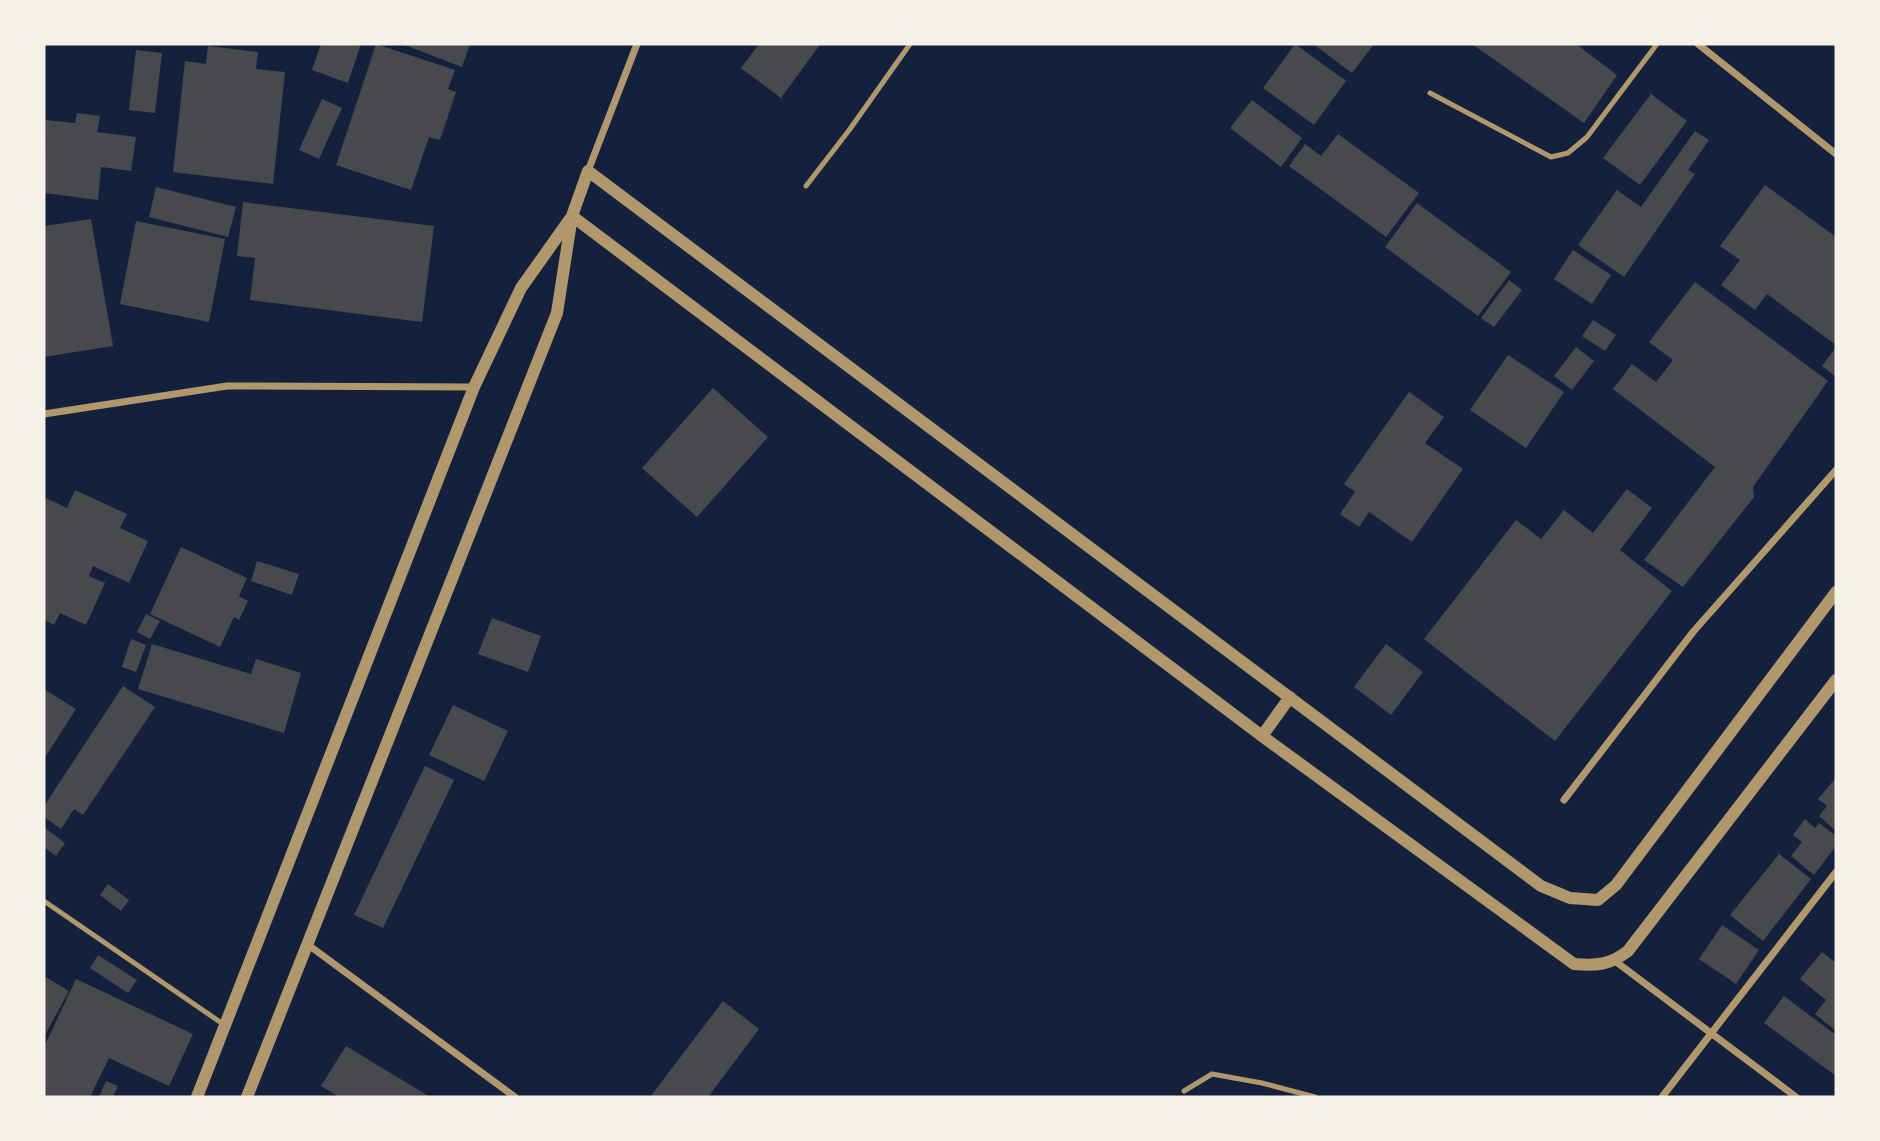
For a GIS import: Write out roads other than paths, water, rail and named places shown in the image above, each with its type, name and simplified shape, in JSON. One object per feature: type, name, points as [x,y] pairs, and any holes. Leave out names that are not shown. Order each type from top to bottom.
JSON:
[{"type":"street","points":[[247,1097],[557,313],[572,216],[637,44]]},
{"type":"street","points":[[1698,44],[1836,154]]},
{"type":"street","points":[[589,171],[1541,886],[1570,898],[1598,900],[1616,886],[1836,593]]},
{"type":"street","points":[[197,1097],[474,387],[521,288],[572,216]]},
{"type":"street","points":[[572,216],[1262,736],[1574,964],[1597,966],[1615,961],[1628,951],[1836,680]]},
{"type":"street","points":[[44,414],[226,386],[474,387]]},
{"type":"street","points":[[1564,800],[1693,632],[1836,470]]},
{"type":"street","points":[[1262,736],[1290,697]]},
{"type":"street","points":[[1662,1097],[1836,872]]},
{"type":"street","points":[[307,944],[515,1097]]},
{"type":"street","points":[[1615,961],[1796,1097]]},
{"type":"lane","points":[[806,186],[910,44]]},
{"type":"lane","points":[[1430,93],[1551,158],[1568,153],[1587,137],[1657,44]]},
{"type":"lane","points":[[44,901],[226,1026]]},
{"type":"lane","points":[[1184,1091],[1212,1074],[1262,1083],[1315,1097]]}]
